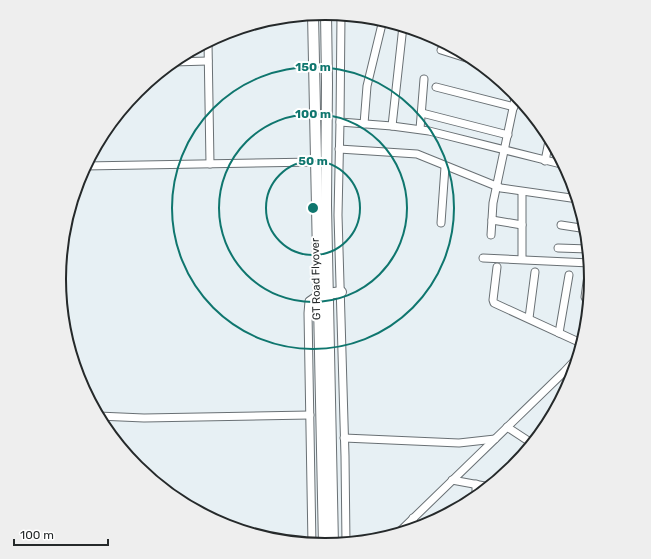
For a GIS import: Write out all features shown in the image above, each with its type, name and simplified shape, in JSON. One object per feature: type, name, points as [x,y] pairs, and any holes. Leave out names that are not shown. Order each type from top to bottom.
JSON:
[{"type":"highway","name":"GT Road Flyover","points":[[324,539],[326,20]]},
{"type":"highway","name":"GT Road Flyover","points":[[313,21],[316,162],[324,294],[333,539]]},
{"type":"highway","points":[[324,294],[341,292]]},
{"type":"street","points":[[341,21],[338,215],[346,538]]},
{"type":"street","points":[[364,124],[366,86],[381,26]]},
{"type":"street","points":[[392,126],[402,32]]},
{"type":"street","points":[[208,49],[210,164]]},
{"type":"street","points":[[441,50],[452,54]]},
{"type":"street","points":[[185,62],[208,61]]},
{"type":"street","points":[[420,129],[424,80]]},
{"type":"street","points":[[436,87],[514,107]]},
{"type":"street","points":[[491,235],[494,203],[515,102]]},
{"type":"street","points":[[422,113],[508,135]]},
{"type":"street","points":[[340,122],[420,129],[506,149],[558,164]]},
{"type":"street","points":[[544,161],[548,146]]},
{"type":"street","points":[[339,149],[417,154],[497,187],[572,198]]},
{"type":"street","points":[[93,166],[316,162]]},
{"type":"street","points":[[441,223],[446,166]]},
{"type":"street","points":[[522,192],[522,260]]},
{"type":"street","points":[[492,220],[522,225]]},
{"type":"street","points":[[561,225],[580,228]]},
{"type":"street","points":[[558,248],[583,249]]},
{"type":"street","points":[[483,258],[584,261]]},
{"type":"street","points":[[496,267],[493,302],[577,341]]},
{"type":"street","points":[[529,318],[535,272]]},
{"type":"street","points":[[560,333],[569,275]]},
{"type":"street","points":[[312,538],[309,301],[324,294]]},
{"type":"street","points":[[405,526],[507,427],[567,374]]},
{"type":"street","points":[[105,416],[144,418],[310,415]]},
{"type":"street","points":[[507,427],[528,441]]},
{"type":"street","points":[[344,438],[459,443],[495,439]]},
{"type":"street","points":[[452,480],[482,485]]},
{"type":"street","points":[[476,484],[476,490]]},
{"type":"street","points":[[413,518],[413,523]]}]
